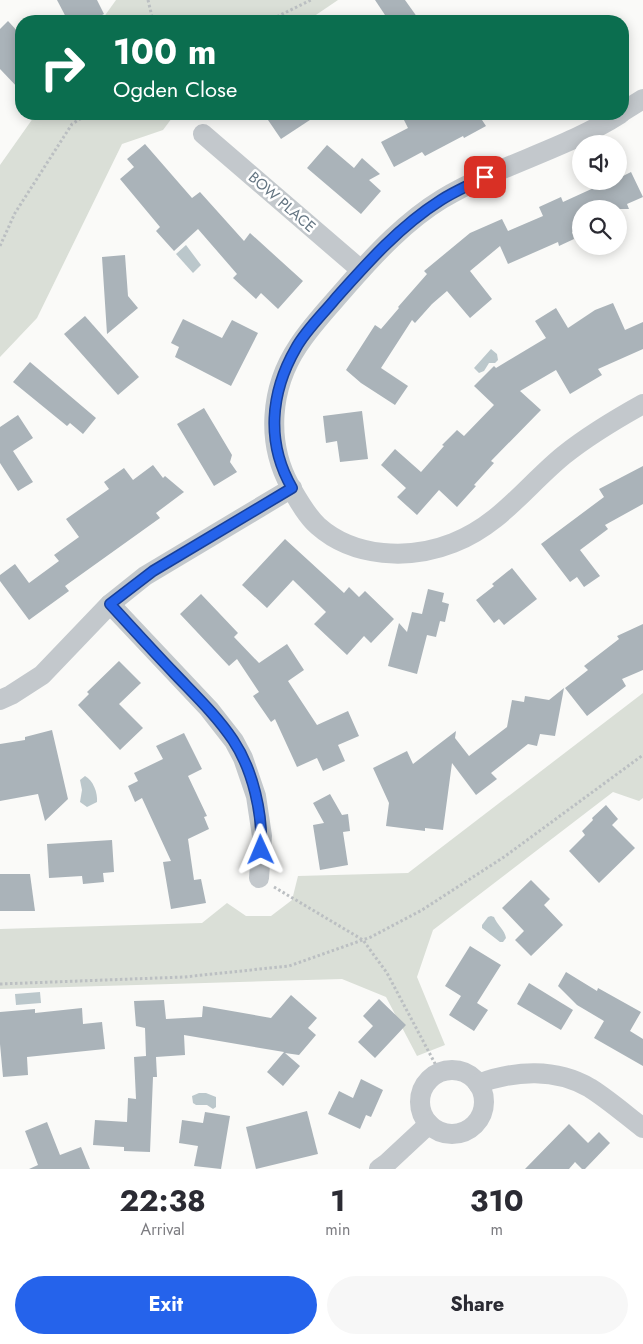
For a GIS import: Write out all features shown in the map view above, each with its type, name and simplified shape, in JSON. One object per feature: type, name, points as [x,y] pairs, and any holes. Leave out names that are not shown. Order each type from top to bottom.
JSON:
[{"type":"street","points":[[629,108],[643,99]]},
{"type":"street","points":[[610,120],[596,129],[485,177],[442,199],[402,228],[361,270],[306,333],[296,348],[281,380],[274,413],[275,445],[284,475],[298,502],[315,524],[353,547],[384,554],[417,553],[466,538],[496,520],[564,455],[606,424],[643,404]]},
{"type":"street","name":"BOW PLACE","points":[[203,134],[361,270]]},
{"type":"street","points":[[0,700],[11,695],[42,674],[110,604],[153,571],[292,488]]},
{"type":"street","points":[[110,604],[209,709],[234,741],[243,758],[256,796],[262,836],[259,878]]},
{"type":"street","points":[[456,1070],[469,1075],[478,1084],[483,1097],[482,1110],[477,1122],[466,1130],[453,1134],[440,1132],[429,1124],[422,1113],[420,1100],[423,1087],[432,1077],[440,1072],[456,1070]]},
{"type":"street","points":[[478,1084],[496,1078],[525,1073],[540,1073],[567,1078],[592,1089],[643,1128]]},
{"type":"street","points":[[379,1169],[429,1124]]},
{"type":"path","points":[[148,0],[152,15]]},
{"type":"path","points":[[281,15],[312,0]]},
{"type":"path","points":[[0,246],[14,213],[72,124],[78,120]]},
{"type":"path","points":[[0,984],[184,977],[270,970],[290,966],[363,940],[422,910],[460,887],[547,826],[643,755]]},
{"type":"path","points":[[259,878],[363,940],[387,973],[440,1072]]},
{"type":"shaded area","points":[[116,0],[338,0],[316,15],[105,15]]},
{"type":"shaded area","points":[[32,120],[170,120],[163,130],[122,144],[37,318],[0,357],[0,165]]},
{"type":"shaded area","points":[[186,245],[201,265],[193,273],[176,254]]},
{"type":"shaded area","points":[[491,349],[497,354],[498,360],[495,363],[489,363],[484,371],[479,373],[474,368]]},
{"type":"shaded area","points":[[643,693],[643,798],[639,801],[613,792],[433,930],[417,977],[445,1045],[417,1056],[386,997],[342,979],[0,989],[0,929],[202,923],[227,903],[246,916],[271,916],[292,900],[298,876],[408,873]]},
{"type":"shaded area","points":[[85,776],[93,784],[97,798],[97,802],[87,807],[80,802],[82,790],[80,780]]},
{"type":"shaded area","points":[[488,917],[494,917],[504,932],[506,938],[503,942],[500,942],[482,928]]},
{"type":"shaded area","points":[[40,992],[41,1003],[16,1005],[15,994]]},
{"type":"shaded area","points":[[206,1093],[216,1097],[216,1107],[213,1109],[207,1105],[196,1105],[193,1103],[192,1096]]},
{"type":"building","points":[[57,0],[97,0],[104,14],[102,15],[65,15]]},
{"type":"building","points":[[375,0],[405,0],[416,15],[385,15]]},
{"type":"building","points":[[8,21],[15,29],[15,85],[0,69],[0,29]]},
{"type":"building","points":[[268,120],[310,120],[281,139]]},
{"type":"building","points":[[404,120],[482,120],[486,126],[425,156],[422,152],[394,167],[381,142],[408,128]]},
{"type":"building","points":[[145,144],[192,198],[200,192],[244,241],[250,233],[303,281],[278,309],[261,293],[256,299],[233,278],[237,274],[198,229],[174,251],[156,231],[160,227],[120,179],[134,167],[127,159]]},
{"type":"building","points":[[327,145],[354,168],[362,158],[380,174],[369,180],[381,191],[361,214],[307,168]]},
{"type":"building","points":[[631,172],[643,197],[627,204],[627,200],[572,200],[572,240],[559,246],[558,242],[508,264],[500,246],[470,271],[492,299],[470,318],[447,291],[415,323],[412,320],[381,368],[408,386],[395,405],[361,383],[346,370],[375,325],[381,329],[427,274],[424,271],[470,233],[502,219],[508,231],[543,216],[539,207],[561,197],[563,202],[589,190],[627,190],[627,174]]},
{"type":"building","points":[[125,255],[128,296],[138,308],[107,334],[102,257]]},
{"type":"building","points":[[613,303],[625,330],[643,322],[643,349],[598,369],[602,375],[570,394],[556,370],[520,391],[541,410],[491,461],[494,463],[457,507],[439,490],[417,515],[397,497],[406,488],[381,465],[395,449],[421,472],[444,446],[442,445],[457,430],[464,436],[494,405],[474,386],[494,366],[496,368],[546,338],[535,321],[556,308],[568,328],[595,310]]},
{"type":"building","points":[[85,316],[139,377],[118,395],[64,334]]},
{"type":"building","points":[[183,319],[222,338],[232,320],[258,333],[231,386],[175,357],[179,347],[171,343]]},
{"type":"building","points":[[30,362],[96,418],[83,434],[70,423],[67,426],[13,382]]},
{"type":"building","points":[[204,408],[232,455],[230,462],[237,472],[214,486],[177,424]]},
{"type":"building","points":[[362,411],[368,459],[340,462],[337,441],[326,443],[323,416]]},
{"type":"building","points":[[18,415],[33,438],[13,451],[33,482],[18,491],[0,463],[0,427]]},
{"type":"building","points":[[153,465],[163,478],[165,476],[184,492],[156,513],[160,518],[65,586],[69,591],[29,620],[0,581],[0,575],[15,564],[29,583],[59,561],[54,555],[79,537],[66,519],[109,489],[104,482],[124,468],[133,480]]},
{"type":"building","points":[[643,466],[643,504],[605,525],[608,529],[580,550],[600,576],[584,587],[577,577],[570,582],[541,544],[604,497],[599,489]]},
{"type":"building","points":[[285,539],[344,593],[349,587],[359,597],[365,591],[394,619],[371,643],[364,636],[347,655],[314,624],[326,612],[293,580],[267,608],[242,585]]},
{"type":"building","points":[[512,568],[537,599],[504,625],[499,619],[494,623],[476,600]]},
{"type":"building","points":[[428,589],[444,593],[442,602],[449,604],[445,622],[440,621],[436,637],[427,635],[417,674],[388,666],[399,623],[407,632],[412,612],[422,614]]},
{"type":"building","points":[[201,594],[238,633],[234,637],[259,663],[287,644],[304,670],[288,681],[317,725],[348,711],[359,736],[338,745],[345,761],[323,771],[317,758],[297,767],[275,719],[271,722],[253,696],[259,692],[237,659],[229,666],[180,614]]},
{"type":"building","points":[[643,624],[643,670],[622,679],[626,686],[587,716],[565,688],[588,670],[584,666],[619,639],[617,636]]},
{"type":"building","points":[[119,661],[141,683],[119,704],[143,728],[120,750],[78,705],[89,694],[87,692]]},
{"type":"building","points":[[564,688],[555,736],[540,734],[537,746],[528,744],[491,773],[497,779],[476,795],[452,763],[443,830],[425,828],[425,831],[386,826],[389,803],[373,768],[407,751],[413,764],[456,731],[455,738],[469,756],[507,727],[512,700],[524,702],[525,696],[549,700]]},
{"type":"building","points":[[52,730],[68,799],[45,821],[38,794],[0,801],[0,744],[25,740],[25,737]]},
{"type":"building","points":[[184,733],[202,769],[188,776],[207,816],[204,817],[209,829],[188,839],[194,880],[201,879],[206,903],[171,909],[163,862],[171,861],[142,798],[135,802],[128,786],[138,781],[134,773],[163,759],[156,746]]},
{"type":"building","points":[[330,794],[342,815],[348,814],[350,831],[343,832],[348,865],[320,870],[313,825],[324,823],[313,803]]},
{"type":"building","points":[[606,805],[618,819],[612,825],[635,848],[599,883],[569,851],[585,835],[582,831],[593,820],[592,818]]},
{"type":"building","points":[[112,840],[114,872],[103,873],[104,882],[83,884],[82,876],[49,878],[47,844]]},
{"type":"building","points":[[0,874],[30,874],[35,911],[0,911]]},
{"type":"building","points":[[531,880],[550,899],[544,905],[563,925],[531,956],[515,940],[524,931],[502,908]]},
{"type":"building","points":[[470,946],[501,965],[477,1003],[488,1010],[474,1031],[449,1015],[461,996],[445,986]]},
{"type":"building","points":[[566,972],[597,991],[598,988],[641,1012],[630,1031],[643,1039],[643,1066],[594,1038],[604,1021],[577,1005],[558,986]]},
{"type":"building","points":[[529,983],[573,1010],[561,1030],[517,1004]]},
{"type":"building","points":[[291,995],[317,1018],[308,1028],[316,1035],[299,1055],[285,1053],[300,1066],[283,1086],[267,1072],[284,1052],[184,1035],[185,1055],[156,1057],[157,1077],[153,1077],[150,1152],[124,1151],[124,1147],[93,1145],[95,1120],[127,1122],[128,1098],[136,1099],[134,1057],[146,1056],[145,1028],[136,1026],[134,1001],[164,1000],[166,1019],[202,1017],[203,1006],[271,1018]]},
{"type":"building","points":[[379,999],[406,1025],[375,1058],[358,1042],[373,1026],[363,1016]]},
{"type":"building","points":[[82,1008],[83,1024],[102,1022],[105,1049],[27,1057],[28,1075],[3,1077],[0,1012],[35,1009],[35,1013]]},
{"type":"building","points":[[361,1079],[383,1090],[371,1117],[366,1115],[360,1129],[328,1114],[339,1091],[353,1098]]},
{"type":"building","points":[[307,1111],[318,1154],[256,1169],[246,1127]]},
{"type":"building","points":[[205,1112],[230,1116],[221,1169],[194,1166],[198,1146],[179,1143],[182,1120],[203,1123]]},
{"type":"building","points":[[47,1122],[60,1155],[81,1147],[90,1169],[29,1169],[38,1165],[25,1131]]},
{"type":"building","points":[[569,1124],[588,1143],[599,1132],[610,1143],[585,1169],[582,1169],[575,1162],[569,1169],[525,1169]]},
{"type":"route","points":[[261,850],[262,836],[256,796],[243,758],[234,741],[209,709],[110,604],[144,576],[292,488],[284,475],[275,445],[274,413],[281,380],[296,348],[306,333],[361,270],[402,228],[442,199],[485,177]]}]
